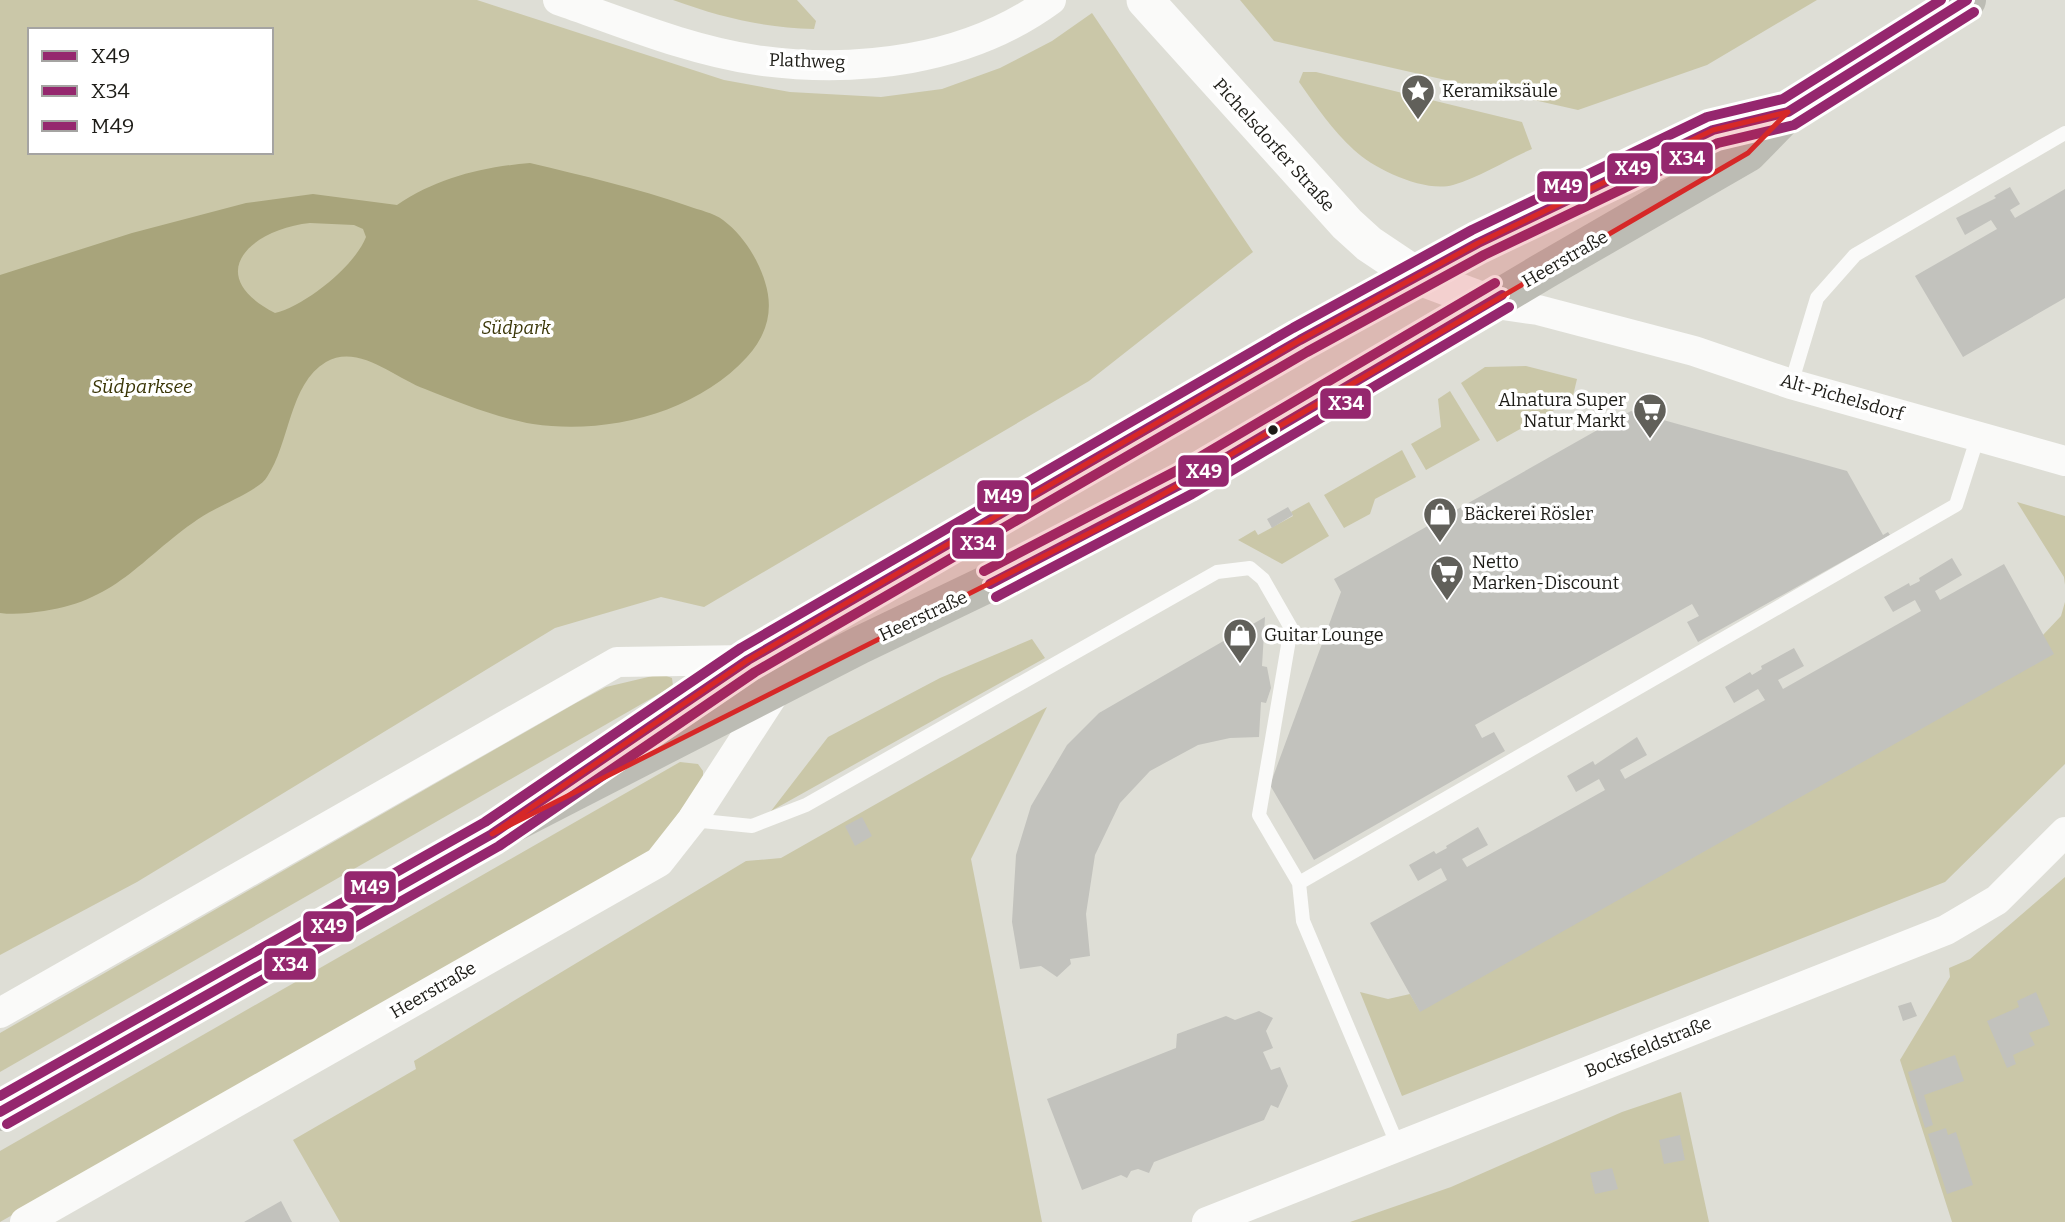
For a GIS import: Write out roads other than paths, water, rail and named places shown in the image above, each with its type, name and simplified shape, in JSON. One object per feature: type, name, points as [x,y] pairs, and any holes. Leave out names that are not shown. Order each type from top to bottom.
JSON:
[{"type":"main road","name":"Heerstraße","points":[[0,1112],[492,834],[1141,507],[1748,153],[1788,112],[1967,0]]},
{"type":"main road","name":"Heerstraße","points":[[492,834],[748,660],[1205,394],[1478,243],[1713,130],[1788,112]]},
{"type":"street","name":"Plathweg","points":[[558,0],[681,43],[755,60],[825,64],[908,60],[967,44],[996,33],[1051,0]]},
{"type":"street","name":"Pichelsdorfer Straße","points":[[1145,0],[1347,224],[1369,244],[1417,276]]},
{"type":"street","name":"Alt-Pichelsdorf","points":[[1417,276],[1489,303],[1538,310],[1693,351],[1791,384],[2065,461]]},
{"type":"street","name":"Heerstraße","points":[[0,1013],[617,662],[748,660]]},
{"type":"street","name":"Heerstraße","points":[[25,1222],[659,862],[692,820],[777,689]]},
{"type":"street","name":"Bocksfeldstraße","points":[[1207,1222],[1946,930],[1997,900],[2065,832]]},
{"type":"lane","points":[[1791,384],[1817,298],[1855,255],[2065,133]]},
{"type":"lane","points":[[1299,883],[1956,505],[1978,436]]},
{"type":"lane","points":[[692,820],[752,826],[806,805],[1217,572],[1250,568],[1263,579],[1291,628],[1259,815],[1299,883],[1303,921],[1398,1146]]},
{"type":"water","name":"Südparksee","points":[[530,163],[610,183],[706,212],[723,220],[737,233],[754,256],[768,292],[767,322],[754,349],[726,376],[702,393],[676,406],[649,416],[620,422],[561,427],[506,418],[425,389],[363,359],[338,357],[326,362],[304,384],[275,463],[263,482],[203,516],[130,574],[93,597],[44,611],[0,613],[0,275],[132,233],[246,203],[313,194],[397,205],[460,175]],"holes":[[[310,223],[354,225],[363,229],[366,237],[351,260],[314,294],[287,309],[275,313],[253,298],[241,284],[238,269],[243,256],[253,244],[269,234]]]},
{"type":"place","name":"Keramiksäule","points":[[1418,121]]},
{"type":"place","name":"Alnatura Super Natur Markt","points":[[1650,440]]},
{"type":"place","name":"Bäckerei Rösler","points":[[1440,544]]},
{"type":"place","name":"Netto Marken-Discount","points":[[1447,602]]},
{"type":"place","name":"Guitar Lounge","points":[[1240,665]]},
{"type":"park label","name":"Südpark","points":[[516,328]]}]
